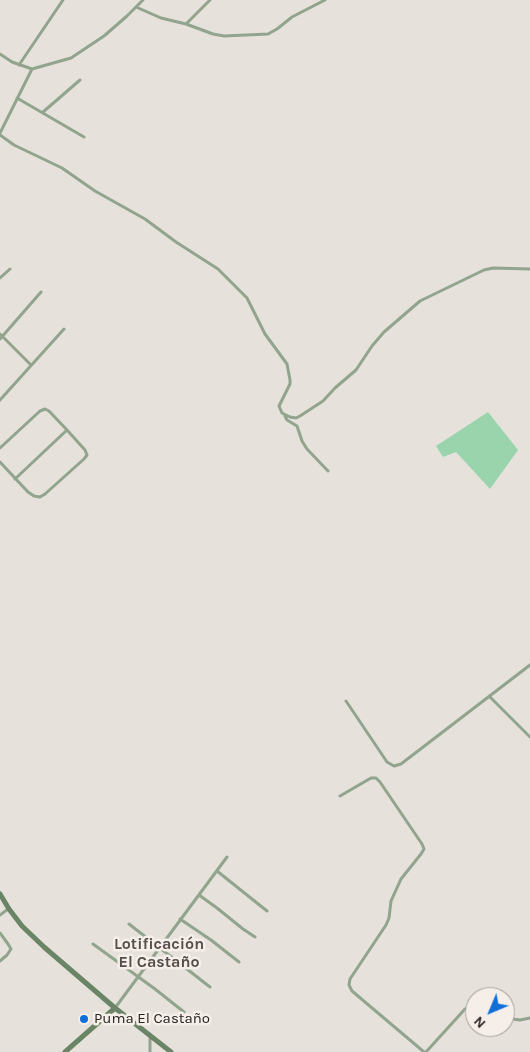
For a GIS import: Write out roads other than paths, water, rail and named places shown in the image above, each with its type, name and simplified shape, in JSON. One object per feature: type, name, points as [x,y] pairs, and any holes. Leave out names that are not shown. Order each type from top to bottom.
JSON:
[{"type":"street","points":[[18,65],[63,0]]},
{"type":"street","points":[[0,54],[18,65],[32,69],[71,58],[104,36],[128,16],[143,0]]},
{"type":"street","points":[[186,24],[210,0]]},
{"type":"street","points":[[136,7],[161,18],[224,36],[268,34],[292,17],[325,0]]},
{"type":"street","points":[[32,69],[0,134],[14,145],[62,168],[102,196],[145,219],[176,242],[214,265],[247,298],[265,334],[288,368],[290,384],[279,406],[280,410],[287,420],[297,426],[307,449],[328,471]]},
{"type":"street","points":[[43,112],[80,80]]},
{"type":"street","points":[[17,98],[84,137]]},
{"type":"street","points":[[285,415],[296,418],[323,401],[356,370],[384,332],[420,301],[484,270],[493,268],[530,270]]},
{"type":"street","points":[[0,278],[10,269]]},
{"type":"street","points":[[32,365],[1,336],[41,292]]},
{"type":"street","points":[[0,400],[64,329]]},
{"type":"street","points":[[0,448],[40,411],[45,409],[67,430],[87,454],[84,459],[40,497],[28,492],[0,462]]},
{"type":"street","points":[[15,479],[67,430]]},
{"type":"street","points":[[346,701],[387,762],[394,766],[401,764],[530,665]]},
{"type":"street","points":[[490,697],[530,737]]},
{"type":"street","points":[[340,796],[371,778],[376,778],[424,849],[401,879],[391,901],[389,918],[386,925],[350,979],[348,985],[352,991],[425,1052],[465,1009]]},
{"type":"street","points":[[66,1052],[115,1008],[228,857]]},
{"type":"street","points":[[217,871],[267,910]]},
{"type":"street","points":[[0,894],[22,926],[44,947],[115,1008],[171,1052]]},
{"type":"street","points":[[199,895],[255,937]]},
{"type":"street","points":[[0,914],[9,908]]},
{"type":"street","points":[[180,920],[239,962]]},
{"type":"street","points":[[129,924],[210,986]]},
{"type":"street","points":[[0,932],[11,949],[0,961]]},
{"type":"street","points":[[93,944],[184,1012]]},
{"type":"street","points":[[515,1019],[530,1018]]},
{"type":"street","points":[[150,1036],[150,1052]]},
{"type":"place","name":"Puma El Castaño","points":[[84,1019]]},
{"type":"district","name":"Lotificación El Castaño","points":[[159,953]]}]
